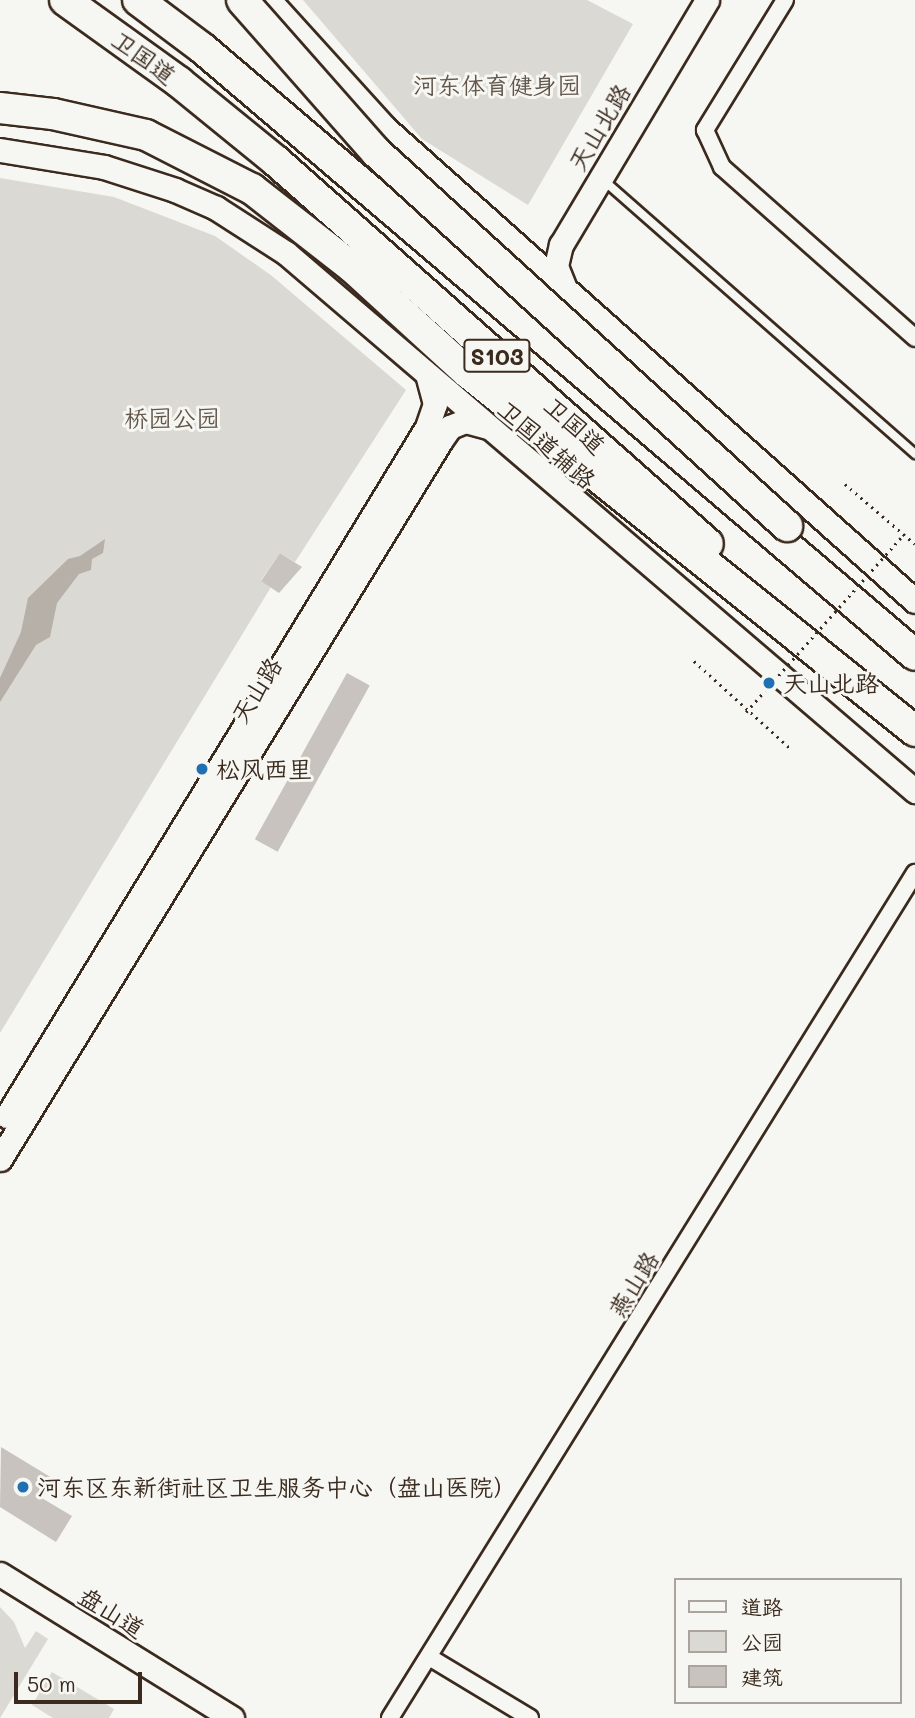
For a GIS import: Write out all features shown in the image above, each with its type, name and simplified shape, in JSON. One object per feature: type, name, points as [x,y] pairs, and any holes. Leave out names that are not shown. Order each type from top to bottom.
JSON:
[{"type":"highway","name":"卫国道","points":[[65,0],[179,82],[276,162],[915,729]]},
{"type":"highway","name":"卫国道","points":[[138,0],[211,56],[915,655]]},
{"type":"highway","points":[[242,0],[376,152],[787,526],[915,648]]},
{"type":"highway","points":[[0,108],[53,114],[146,135],[252,189],[343,259],[467,372],[915,729]]},
{"type":"street","points":[[269,0],[355,98],[503,235],[564,286],[915,601]]},
{"type":"street","name":"天山北路","points":[[503,235],[538,244],[555,233],[694,0]]},
{"type":"street","name":"天山北路","points":[[564,286],[556,266],[557,252],[707,0]]},
{"type":"street","points":[[785,0],[705,130],[722,167],[915,338]]},
{"type":"street","name":"卫国道辅路","points":[[0,150],[63,158],[137,176],[216,208],[326,283],[487,427],[915,791]]},
{"type":"street","name":"天山路","points":[[0,1129],[427,427],[435,404],[425,373]]},
{"type":"street","name":"天山路","points":[[0,1159],[441,440],[450,427],[465,421],[487,427]]},
{"type":"street","name":"燕山路","points":[[390,1718],[915,873]]},
{"type":"street","name":"盘山道","points":[[0,1574],[232,1718]]},
{"type":"street","name":"盘山道","points":[[0,1584],[213,1718]]},
{"type":"street","points":[[429,1657],[530,1718]]},
{"type":"lane","points":[[600,177],[915,454]]},
{"type":"path","points":[[845,484],[915,544]]},
{"type":"path","points":[[746,712],[904,534]]},
{"type":"path","points":[[694,662],[746,712],[790,748]]},
{"type":"green space","name":"河东体育健身园","points":[[303,0],[587,0],[633,24],[528,205],[422,139]]},
{"type":"green space","name":"桥园公园","points":[[0,178],[114,197],[215,236],[272,276],[406,390],[295,562],[280,553],[261,580],[271,587],[0,1033]]},
{"type":"green space","points":[[0,1607],[14,1622],[25,1648],[36,1631],[48,1639],[0,1718]]},
{"type":"green space","points":[[52,1672],[114,1709],[109,1718],[53,1718],[32,1705]]},
{"type":"shaded area","points":[[105,539],[103,553],[92,559],[91,570],[79,574],[57,603],[50,637],[36,645],[0,702],[0,678],[21,632],[28,598],[68,559],[80,556]]},
{"type":"building","points":[[280,553],[302,567],[279,593],[261,581]]},
{"type":"building","points":[[347,673],[370,686],[278,852],[255,839]]},
{"type":"building","name":"河东区东新街社区卫生服务中心（盘山医院）","points":[[1,1447],[52,1478],[40,1497],[72,1516],[56,1542],[0,1507]]},
{"type":"place","name":"天山北路","points":[[769,683]]},
{"type":"place","name":"松风西里","points":[[202,769]]},
{"type":"place","name":"河东区东新街社区卫生服务中心（盘山医院）","points":[[23,1487]]}]
